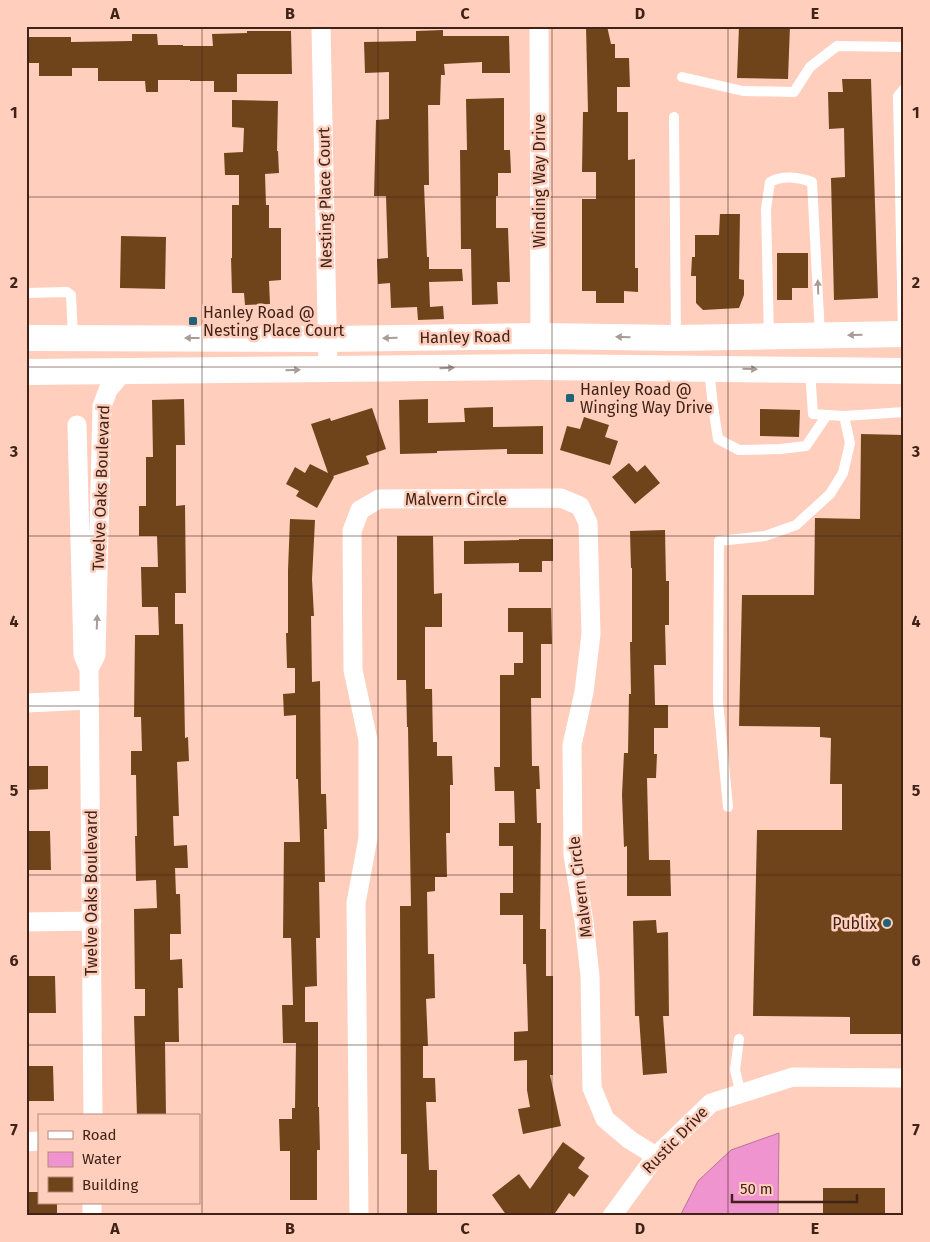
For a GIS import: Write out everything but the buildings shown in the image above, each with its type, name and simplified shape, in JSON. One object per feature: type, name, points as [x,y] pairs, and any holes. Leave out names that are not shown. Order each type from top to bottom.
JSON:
[{"type":"main road","name":"Hanley Road","points":[[26,338],[328,339],[540,336],[672,338],[904,334]]},
{"type":"main road","points":[[26,356],[90,356],[100,350],[108,338]]},
{"type":"main road","points":[[649,368],[672,338]]},
{"type":"main road","name":"Hanley Road","points":[[26,372],[530,367],[904,371]]},
{"type":"street","name":"Nesting Place Court","points":[[322,26],[328,370]]},
{"type":"street","name":"Winding Way Drive","points":[[539,26],[540,336]]},
{"type":"street","name":"Twelve Oaks Boulevard","points":[[89,670],[96,655],[102,406],[108,390],[124,371]]},
{"type":"street","name":"Twelve Oaks Boulevard","points":[[77,425],[83,655],[89,670],[90,700],[93,1114]]},
{"type":"street","points":[[78,466],[101,466]]},
{"type":"street","name":"Malvern Circle","points":[[359,1216],[356,903],[368,838],[368,740],[353,670],[352,531],[360,510],[379,499],[561,498],[580,506],[588,523],[591,634],[584,692],[572,745],[573,854],[584,922],[590,976],[592,1088],[605,1119],[630,1140],[656,1156]]},
{"type":"street","points":[[26,703],[90,700]]},
{"type":"street","points":[[26,922],[92,921]]},
{"type":"street","name":"Rustic Drive","points":[[612,1216],[656,1156],[711,1103],[793,1077],[904,1078]]},
{"type":"lane","points":[[682,77],[743,91],[794,92],[810,67],[837,46],[904,48]]},
{"type":"lane","points":[[904,89],[898,96],[904,334]]},
{"type":"lane","points":[[672,338],[674,117]]},
{"type":"lane","points":[[769,337],[766,209],[770,182],[778,177],[804,179],[812,182],[820,336]]},
{"type":"lane","points":[[26,292],[67,292],[71,295],[73,338]]},
{"type":"lane","points":[[709,369],[718,439],[739,450],[780,450],[806,446],[827,415]]},
{"type":"lane","points":[[810,370],[813,414],[844,416],[904,412]]},
{"type":"lane","points":[[728,807],[718,701],[719,541],[765,536],[796,525],[830,494],[843,473],[850,443],[844,416]]},
{"type":"lane","points":[[739,1039],[735,1070],[741,1094]]},
{"type":"water","points":[[779,1133],[778,1216],[680,1216],[698,1181],[731,1150]]},
{"type":"place","name":"Hanley Road @ Nesting Place Court","points":[[193,321]]},
{"type":"place","name":"Hanley Road @ Winging Way Drive","points":[[570,398]]},
{"type":"place","name":"Publix","points":[[887,923]]}]
